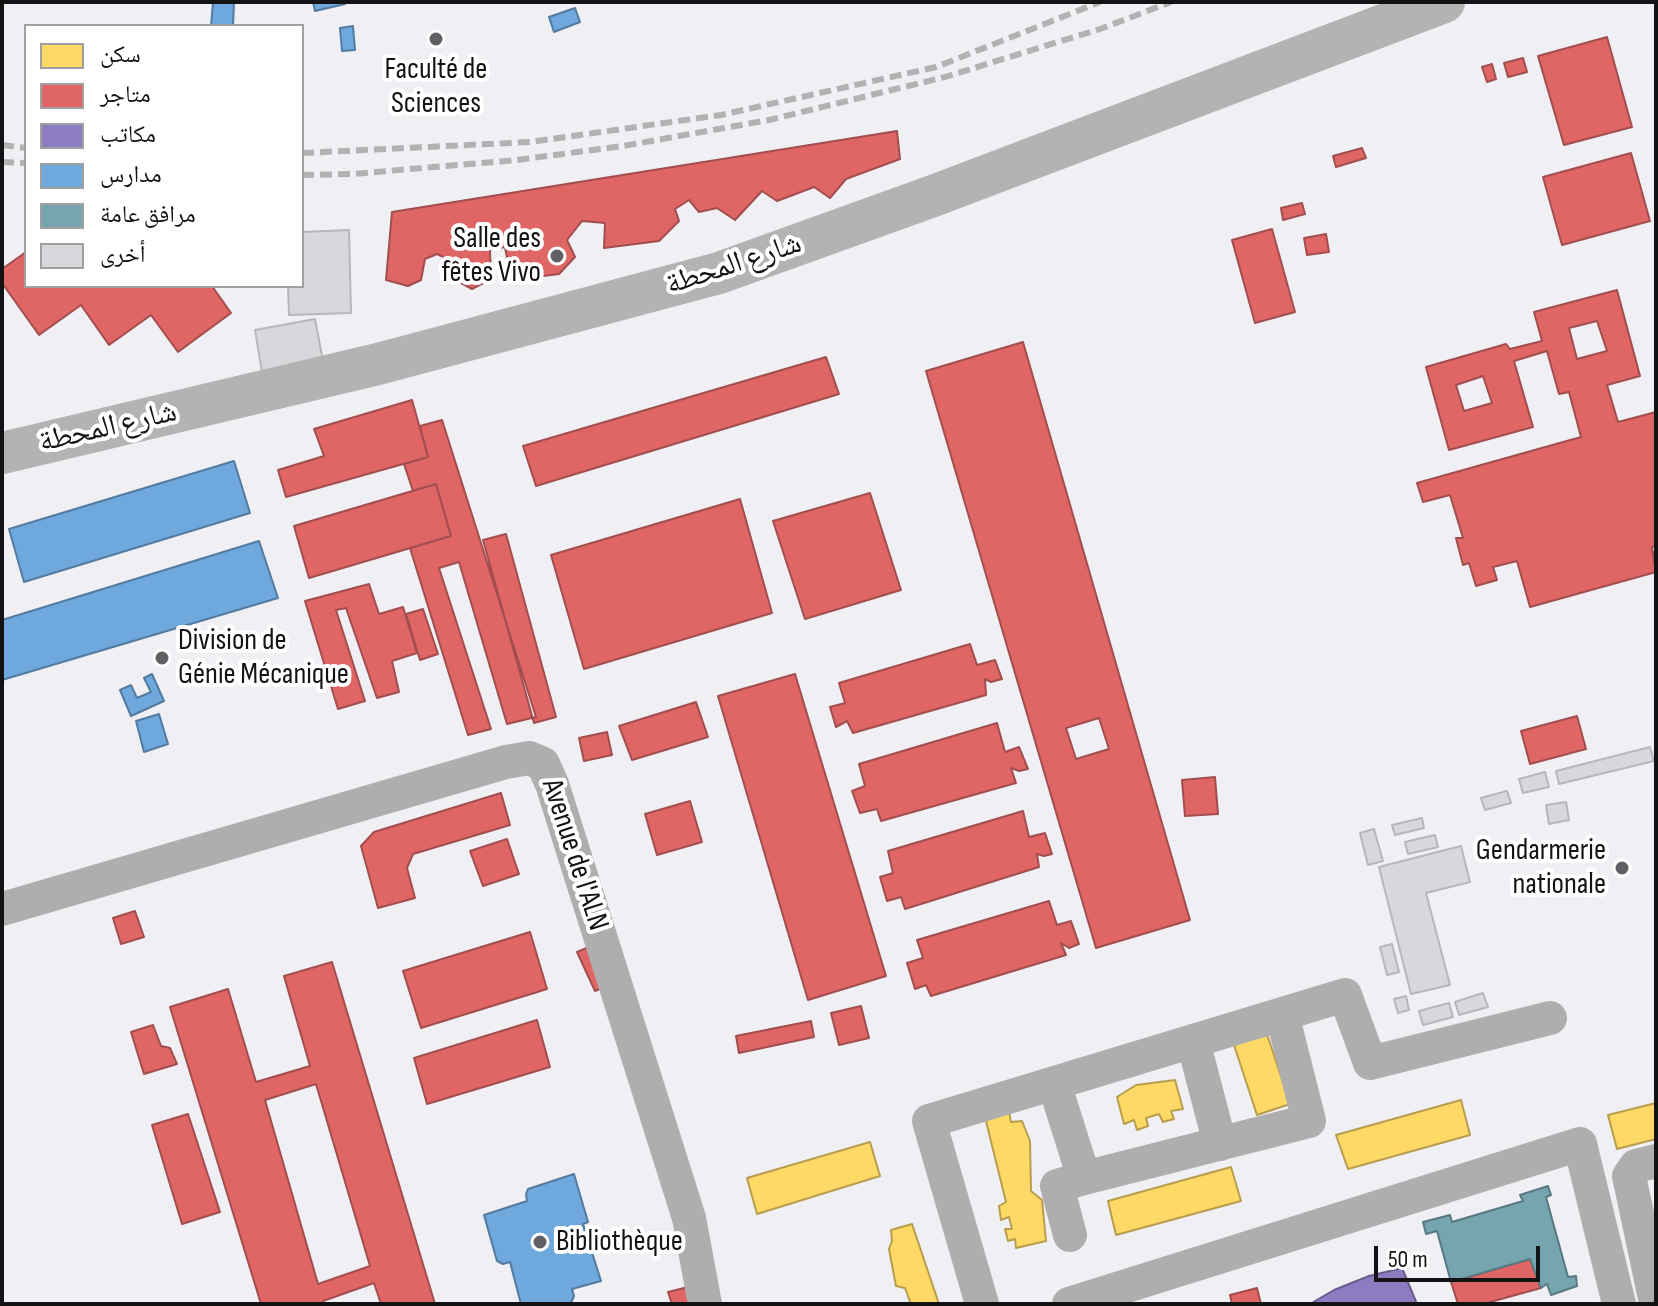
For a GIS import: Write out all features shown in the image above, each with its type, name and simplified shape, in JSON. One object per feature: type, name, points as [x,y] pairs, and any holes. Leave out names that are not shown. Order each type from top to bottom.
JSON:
[{"type":"main road","name":"شارع المحطة","points":[[2,453],[378,364],[719,273],[933,196],[1444,2]]},
{"type":"street","name":"Avenue de l'ALN","points":[[2,909],[506,762],[529,758],[543,764],[552,784],[689,1218],[705,1304]]},
{"type":"street","points":[[982,1304],[929,1121],[1345,995],[1370,1063],[1550,1018]]},
{"type":"street","points":[[1070,1235],[1057,1186],[1309,1121],[1282,1014]]},
{"type":"street","points":[[1193,1041],[1220,1144]]},
{"type":"street","points":[[1054,1083],[1084,1178]]},
{"type":"street","points":[[1069,1304],[1580,1144],[1619,1304]]},
{"type":"street","points":[[1656,1161],[1636,1166],[1629,1176],[1656,1303]]},
{"type":"building: سكن","points":[[1267,1034],[1290,1104],[1257,1115],[1234,1045]]},
{"type":"building: سكن","points":[[1175,1080],[1183,1109],[1171,1111],[1174,1119],[1163,1122],[1159,1114],[1146,1118],[1148,1126],[1137,1130],[1134,1120],[1124,1124],[1117,1097],[1136,1085]]},
{"type":"building: سكن","points":[[1461,1100],[1470,1135],[1348,1169],[1336,1135]]},
{"type":"building: سكن","points":[[1656,1103],[1656,1139],[1617,1149],[1608,1115]]},
{"type":"building: سكن","points":[[1008,1106],[1011,1122],[1022,1121],[1030,1141],[1031,1191],[1042,1200],[1046,1241],[1016,1248],[1015,1239],[1008,1241],[1005,1229],[1012,1229],[1009,1217],[1001,1220],[999,1206],[1006,1202],[984,1113]]},
{"type":"building: سكن","points":[[870,1142],[880,1176],[757,1214],[747,1178]]},
{"type":"building: سكن","points":[[1231,1167],[1241,1201],[1116,1235],[1108,1201]]},
{"type":"building: سكن","points":[[912,1224],[939,1304],[911,1304],[905,1288],[896,1286],[889,1249],[891,1230]]},
{"type":"building: متاجر","points":[[1607,37],[1632,127],[1564,145],[1538,56]]},
{"type":"building: متاجر","points":[[1523,58],[1527,72],[1508,77],[1504,63]]},
{"type":"building: متاجر","points":[[1492,64],[1496,79],[1487,82],[1482,67]]},
{"type":"building: متاجر","points":[[897,131],[900,159],[846,179],[830,198],[814,187],[777,201],[762,191],[735,220],[717,208],[699,212],[689,200],[675,209],[679,221],[659,241],[604,248],[605,223],[582,221],[567,240],[575,257],[559,274],[511,280],[505,247],[490,250],[491,279],[472,289],[450,277],[454,262],[437,254],[425,259],[421,280],[408,286],[386,280],[392,212]]},
{"type":"building: متاجر","points":[[1362,148],[1366,158],[1336,167],[1333,156]]},
{"type":"building: متاجر","points":[[1631,153],[1650,221],[1562,245],[1543,177]]},
{"type":"building: متاجر","points":[[1302,203],[1305,214],[1283,220],[1281,208]]},
{"type":"building: متاجر","points":[[1272,229],[1295,312],[1255,323],[1232,240]]},
{"type":"building: متاجر","points":[[1326,234],[1329,252],[1307,255],[1304,238]]},
{"type":"building: متاجر","points":[[24,253],[24,288],[213,288],[231,313],[178,352],[151,315],[109,345],[81,305],[39,335],[2,283],[2,269]]},
{"type":"building: متاجر","points":[[1617,290],[1640,376],[1607,385],[1618,422],[1656,412],[1656,546],[1652,547],[1656,572],[1530,607],[1517,561],[1493,567],[1497,580],[1476,586],[1469,563],[1463,565],[1456,538],[1463,538],[1450,495],[1423,502],[1417,483],[1581,437],[1569,392],[1559,394],[1547,351],[1514,361],[1533,427],[1449,450],[1426,367],[1506,344],[1510,349],[1542,341],[1534,312]],"holes":[[[1597,321],[1607,351],[1577,359],[1569,328]],[[1483,376],[1492,403],[1464,411],[1456,385]]]},
{"type":"building: متاجر","points":[[1023,342],[1190,920],[1096,948],[926,371]],"holes":[[[1099,718],[1109,749],[1076,759],[1066,728]]]},
{"type":"building: متاجر","points":[[826,357],[839,394],[536,486],[523,446]]},
{"type":"building: متاجر","points":[[412,400],[428,457],[286,497],[278,470],[324,456],[314,429]]},
{"type":"building: متاجر","points":[[442,420],[536,717],[507,724],[459,562],[439,568],[491,729],[468,735],[410,548],[451,536],[436,484],[413,491],[404,464],[428,457],[420,426]]},
{"type":"building: متاجر","points":[[436,484],[451,536],[309,578],[294,526]]},
{"type":"building: متاجر","points":[[870,493],[901,590],[805,619],[773,521]]},
{"type":"building: متاجر","points":[[740,499],[772,613],[584,669],[551,555]]},
{"type":"building: متاجر","points":[[506,534],[556,717],[534,723],[483,540]]},
{"type":"building: متاجر","points":[[369,584],[379,614],[403,607],[417,653],[392,661],[399,692],[377,698],[346,608],[336,610],[365,701],[338,709],[305,601]]},
{"type":"building: متاجر","points":[[423,609],[438,654],[420,660],[406,614]]},
{"type":"building: متاجر","points":[[970,644],[977,665],[995,660],[1002,679],[991,682],[985,679],[986,695],[853,733],[847,721],[836,727],[830,707],[845,703],[839,683]]},
{"type":"building: متاجر","points":[[795,674],[886,976],[808,1000],[718,696]]},
{"type":"building: متاجر","points":[[696,702],[708,737],[632,760],[619,726]]},
{"type":"building: متاجر","points":[[1577,716],[1586,749],[1530,764],[1521,731]]},
{"type":"building: متاجر","points":[[997,723],[1005,752],[1019,747],[1028,769],[1019,771],[1011,768],[1016,783],[881,821],[877,809],[860,813],[852,791],[865,786],[859,764]]},
{"type":"building: متاجر","points":[[607,732],[612,755],[584,761],[579,738]]},
{"type":"building: متاجر","points":[[1215,777],[1218,814],[1185,816],[1182,780]]},
{"type":"building: متاجر","points":[[501,793],[510,825],[413,854],[407,868],[415,898],[378,908],[361,846],[374,832]]},
{"type":"building: متاجر","points":[[690,801],[702,842],[657,855],[645,814]]},
{"type":"building: متاجر","points":[[1023,811],[1029,837],[1045,833],[1052,854],[1037,854],[1039,867],[905,909],[901,897],[887,901],[880,877],[893,873],[888,851]]},
{"type":"building: متاجر","points":[[507,839],[519,874],[483,886],[470,851]]},
{"type":"building: متاجر","points":[[1049,901],[1057,925],[1071,921],[1079,944],[1069,948],[1061,943],[1066,955],[931,996],[926,985],[915,989],[907,963],[923,958],[917,940]]},
{"type":"building: متاجر","points":[[135,911],[144,937],[121,944],[113,918]]},
{"type":"building: متاجر","points":[[530,932],[547,989],[421,1028],[403,971]]},
{"type":"building: متاجر","points":[[589,947],[611,984],[595,991],[577,952]]},
{"type":"building: متاجر","points":[[332,962],[435,1304],[381,1304],[374,1283],[323,1301],[323,1304],[261,1304],[170,1007],[228,989],[256,1082],[310,1066],[284,976]],"holes":[[[316,1084],[370,1266],[318,1284],[265,1100]]]},
{"type":"building: متاجر","points":[[861,1006],[869,1038],[839,1045],[831,1013]]},
{"type":"building: متاجر","points":[[537,1020],[550,1067],[427,1104],[414,1058]]},
{"type":"building: متاجر","points":[[811,1021],[814,1037],[739,1053],[736,1036]]},
{"type":"building: متاجر","points":[[153,1025],[161,1046],[170,1048],[177,1064],[144,1074],[131,1032]]},
{"type":"building: متاجر","points":[[188,1114],[220,1212],[182,1224],[152,1125]]},
{"type":"building: متاجر","points":[[1530,1259],[1541,1288],[1483,1304],[1458,1304],[1451,1282]]},
{"type":"building: متاجر","points":[[688,1287],[693,1304],[672,1304],[668,1292]]},
{"type":"building: متاجر","points":[[1257,1288],[1261,1304],[1232,1304],[1230,1295]]},
{"type":"building: مكاتب","points":[[1402,1268],[1417,1304],[1310,1304],[1369,1276]]},
{"type":"building: مدارس","points":[[213,2],[234,2],[233,24],[211,24]]},
{"type":"building: مدارس","points":[[313,2],[345,2],[345,4],[315,11]]},
{"type":"building: مدارس","points":[[575,8],[580,22],[554,32],[549,17]]},
{"type":"building: مدارس","points":[[353,26],[355,50],[342,51],[340,28]]},
{"type":"building: مدارس","points":[[234,461],[250,513],[24,582],[9,529]]},
{"type":"building: مدارس","points":[[259,541],[278,598],[2,680],[2,620]]},
{"type":"building: مدارس","points":[[152,674],[164,701],[131,716],[120,690],[131,685],[137,698],[151,692],[144,678]]},
{"type":"building: مدارس","points":[[159,714],[168,744],[144,752],[136,721]]},
{"type":"building: مدارس","name":"Bibliothèque","points":[[574,1174],[588,1222],[583,1224],[601,1281],[572,1289],[574,1296],[571,1303],[521,1304],[510,1262],[503,1264],[497,1261],[484,1215],[527,1201],[528,1189]]},
{"type":"building: مرافق عامة","points":[[1548,1186],[1551,1195],[1546,1197],[1568,1277],[1576,1276],[1577,1286],[1551,1295],[1547,1284],[1541,1288],[1530,1259],[1451,1282],[1437,1231],[1426,1234],[1423,1222],[1450,1215],[1452,1222],[1523,1201],[1520,1195]]},
{"type":"building: أخرى","points":[[349,230],[351,313],[289,315],[288,288],[304,288],[304,232]]},
{"type":"building: أخرى","points":[[315,319],[323,361],[262,372],[255,330]]},
{"type":"building: أخرى","points":[[1650,747],[1654,761],[1559,784],[1556,771]]},
{"type":"building: أخرى","points":[[1545,772],[1549,787],[1523,793],[1519,779]]},
{"type":"building: أخرى","points":[[1507,791],[1511,803],[1485,810],[1481,798]]},
{"type":"building: أخرى","points":[[1566,802],[1569,820],[1549,824],[1546,805]]},
{"type":"building: أخرى","points":[[1422,818],[1424,828],[1395,835],[1392,825]]},
{"type":"building: أخرى","points":[[1374,829],[1383,861],[1368,865],[1360,833]]},
{"type":"building: أخرى","points":[[1435,835],[1438,847],[1408,854],[1405,842]]},
{"type":"building: أخرى","points":[[1461,846],[1470,882],[1426,893],[1450,985],[1411,994],[1379,867]]},
{"type":"building: أخرى","points":[[1392,944],[1399,972],[1387,975],[1380,947]]},
{"type":"building: أخرى","points":[[1483,993],[1488,1007],[1459,1015],[1455,1002]]},
{"type":"building: أخرى","points":[[1406,996],[1409,1010],[1398,1013],[1394,999]]},
{"type":"building: أخرى","points":[[1449,1003],[1453,1017],[1423,1025],[1419,1011]]},
{"type":"railway","points":[[304,153],[530,142],[721,115],[936,67],[1100,2]]},
{"type":"railway","points":[[304,175],[352,174],[517,160],[623,146],[769,120],[945,77],[1100,29],[1171,2]]},
{"type":"railway","points":[[2,145],[24,148]]},
{"type":"railway","points":[[2,162],[24,163]]},
{"type":"place","name":"Faculté de Sciences","points":[[436,39]]},
{"type":"place","name":"Salle des fêtes Vivo","points":[[557,256]]},
{"type":"place","name":"Division de Génie Mécanique","points":[[162,658]]},
{"type":"place","name":"Gendarmerie nationale","points":[[1622,868]]},
{"type":"place","name":"Bibliothèque","points":[[540,1242]]}]
